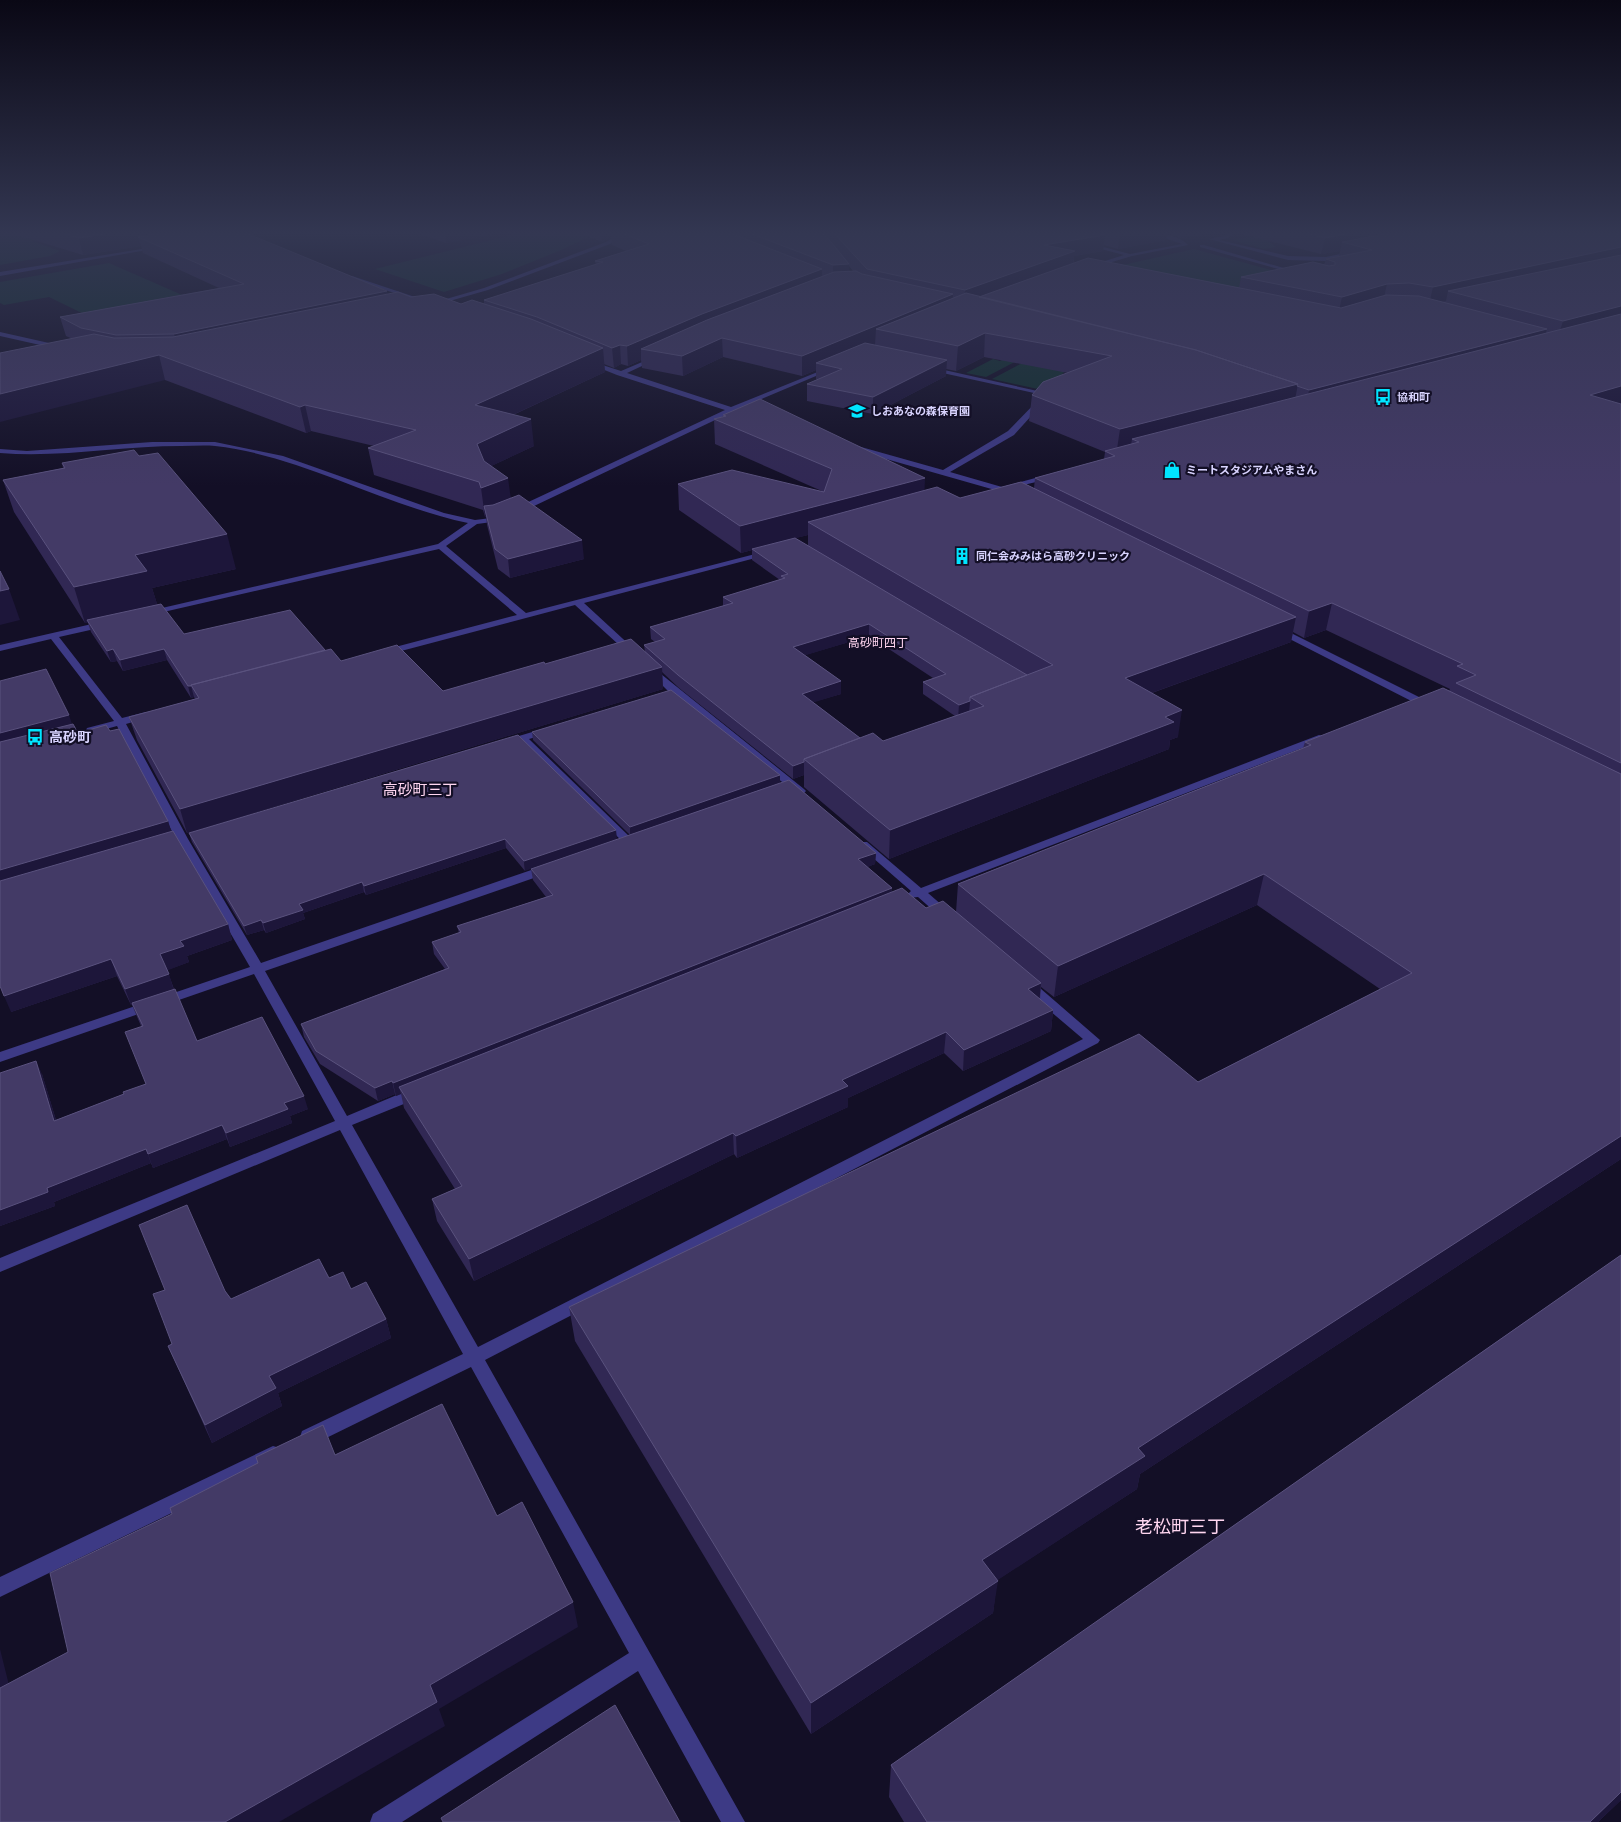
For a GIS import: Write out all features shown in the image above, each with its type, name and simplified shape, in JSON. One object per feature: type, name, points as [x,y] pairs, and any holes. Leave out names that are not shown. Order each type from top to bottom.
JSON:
[{"type":"street","points":[[0,334],[65,348]]},
{"type":"street","points":[[8,344],[23,340]]},
{"type":"street","points":[[619,374],[662,355]]},
{"type":"street","points":[[580,359],[619,374],[758,418]]},
{"type":"street","points":[[0,451],[27,453],[152,444],[215,444],[280,458],[442,516],[475,522],[492,520],[510,514],[730,410],[837,366]]},
{"type":"street","points":[[919,366],[1048,394],[1011,432],[943,473]]},
{"type":"street","points":[[842,443],[998,488],[1022,500]]},
{"type":"street","points":[[979,494],[1061,474]]},
{"type":"street","points":[[140,616],[441,546],[475,522]]},
{"type":"street","points":[[441,546],[524,616]]},
{"type":"street","points":[[370,656],[777,549]]},
{"type":"street","points":[[577,602],[669,692],[797,783],[815,804]]},
{"type":"street","points":[[0,648],[111,622]]},
{"type":"street","points":[[1268,624],[1434,709]]},
{"type":"street","points":[[53,636],[120,722],[182,839],[257,968],[734,1822]]},
{"type":"street","points":[[1398,707],[1417,700]]},
{"type":"street","points":[[83,732],[158,712]]},
{"type":"street","points":[[494,747],[560,726]]},
{"type":"street","points":[[901,900],[1334,732]]},
{"type":"street","points":[[522,738],[628,841]]},
{"type":"street","points":[[774,791],[797,783]]},
{"type":"street","points":[[852,836],[957,925]]},
{"type":"street","points":[[0,1057],[563,863]]},
{"type":"street","points":[[0,1587],[474,1357],[1093,1040],[1017,976]]},
{"type":"street","points":[[0,1265],[426,1090]]},
{"type":"street","points":[[381,1822],[642,1657]]},
{"type":"green space","points":[[1058,344],[1065,371],[1047,391],[992,379]]},
{"type":"green space","points":[[1045,346],[986,377],[966,373],[993,359],[1000,361],[1020,350]]},
{"type":"building","points":[[263,316],[174,334],[116,335],[81,328],[60,317]]},
{"type":"building","points":[[278,316],[522,316],[603,348],[475,405],[531,419],[477,444],[484,461],[508,478],[481,488],[479,482],[368,448],[416,430],[305,405],[300,407],[159,355],[0,394],[0,353],[94,334],[114,338],[173,337]]},
{"type":"building","points":[[534,316],[697,316],[627,346],[620,345],[612,348]]},
{"type":"building","points":[[718,316],[899,316],[802,356],[722,338],[682,356],[641,349]]},
{"type":"building","points":[[908,316],[1059,316],[1196,350],[1298,384],[1120,429],[1032,395],[1043,382],[1112,356],[985,333],[958,346],[876,329]]},
{"type":"building","points":[[1057,316],[1497,316],[1547,329],[1309,390],[1297,386],[1298,384],[1196,350]]},
{"type":"building","points":[[1544,316],[1582,316],[1563,321]]},
{"type":"building","points":[[1613,316],[1621,316],[1621,386],[1590,395],[1621,404],[1621,763],[1456,683],[1476,675],[1457,666],[1463,664],[1332,603],[1309,611],[1035,478],[1115,456],[1105,451],[1139,442],[1132,439]]},
{"type":"building","points":[[865,343],[947,360],[873,397],[807,384],[842,369],[816,363]]},
{"type":"building","points":[[760,399],[925,478],[740,526],[678,484],[732,470],[824,492],[832,469],[714,419],[726,416],[723,415]]},
{"type":"building","points":[[134,450],[139,456],[158,453],[227,534],[135,555],[147,571],[74,587],[3,480],[65,468],[62,463]]},
{"type":"building","points":[[1021,482],[1296,617],[1125,678],[1182,710],[1165,717],[1174,722],[890,830],[804,759],[873,733],[883,741],[984,706],[970,697],[1053,665],[808,522],[937,487],[960,498]]},
{"type":"building","points":[[519,495],[582,540],[508,559],[495,549],[484,506],[493,505]]},
{"type":"building","points":[[795,538],[1027,675],[970,697],[970,701],[959,705],[923,682],[946,674],[869,624],[793,647],[841,681],[802,694],[860,738],[804,759],[804,762],[793,766],[678,675],[644,645],[665,639],[650,627],[733,603],[723,597],[785,578],[781,576],[788,574],[752,549]]},
{"type":"building","points":[[0,571],[9,589],[0,591]]},
{"type":"building","points":[[161,604],[184,634],[290,610],[325,650],[188,686],[164,649],[120,660],[113,649],[107,651],[87,620]]},
{"type":"building","points":[[631,639],[662,667],[180,809],[129,717],[199,698],[191,685],[331,649],[341,661],[397,645],[443,691]]},
{"type":"building","points":[[46,669],[69,715],[0,733],[0,681]]},
{"type":"building","points":[[1443,688],[1621,774],[1621,1136],[1138,1448],[1145,1456],[982,1560],[998,1581],[811,1703],[569,1307],[1139,1034],[1198,1082],[1412,973],[1264,874],[1058,966],[958,884],[1311,745],[1305,742]]},
{"type":"building","points":[[671,690],[780,775],[630,827],[532,732]]},
{"type":"building","points":[[73,724],[78,733],[106,725],[110,731],[119,729],[168,821],[0,870],[0,742]]},
{"type":"building","points":[[518,735],[616,830],[524,861],[505,839],[364,886],[362,882],[299,904],[303,910],[263,923],[261,920],[244,926],[189,833]]},
{"type":"building","points":[[789,780],[876,853],[858,859],[892,888],[393,1083],[392,1081],[375,1088],[316,1051],[301,1024],[449,968],[432,942],[461,932],[457,926],[553,895],[531,869]]},
{"type":"building","points":[[173,831],[228,924],[180,941],[184,946],[160,954],[169,974],[125,989],[111,959],[4,996],[0,986],[0,881]]},
{"type":"building","points":[[902,888],[926,908],[943,901],[1041,983],[1028,989],[1053,1010],[964,1050],[946,1032],[842,1080],[848,1086],[736,1136],[733,1133],[469,1259],[432,1199],[462,1186],[399,1087]]},
{"type":"building","points":[[175,989],[197,1041],[262,1017],[304,1096],[284,1103],[288,1109],[226,1133],[222,1125],[148,1154],[146,1149],[47,1188],[48,1192],[0,1210],[0,1073],[36,1061],[54,1121],[146,1084],[125,1032],[143,1026],[132,1003]]},
{"type":"building","points":[[187,1205],[225,1291],[231,1299],[319,1259],[329,1278],[343,1272],[351,1289],[366,1282],[386,1319],[269,1376],[276,1388],[205,1425],[168,1346],[172,1344],[153,1294],[165,1290],[139,1225]]},
{"type":"building","points":[[1621,1255],[1621,1792],[1590,1822],[927,1822],[891,1765]]},
{"type":"building","points":[[442,1404],[497,1516],[522,1502],[573,1602],[430,1685],[437,1702],[225,1822],[0,1822],[0,1688],[68,1652],[50,1573],[172,1514],[170,1508],[258,1463],[256,1457],[323,1425],[335,1455]]},
{"type":"building","points":[[615,1705],[680,1822],[443,1822],[441,1818]]},
{"type":"place","name":"協和町","points":[[1383,397]]},
{"type":"place","name":"しおあなの森保育園","points":[[857,411]]},
{"type":"place","name":"ミートスタジアムやまさん","points":[[1172,470]]},
{"type":"place","name":"同仁会みみはら高砂クリニック","points":[[962,556]]},
{"type":"place","name":"高砂町","points":[[35,737]]},
{"type":"district","name":"高砂町四丁","points":[[878,643]]},
{"type":"district","name":"高砂町三丁","points":[[420,790]]},
{"type":"district","name":"老松町三丁","points":[[1180,1527]]}]
